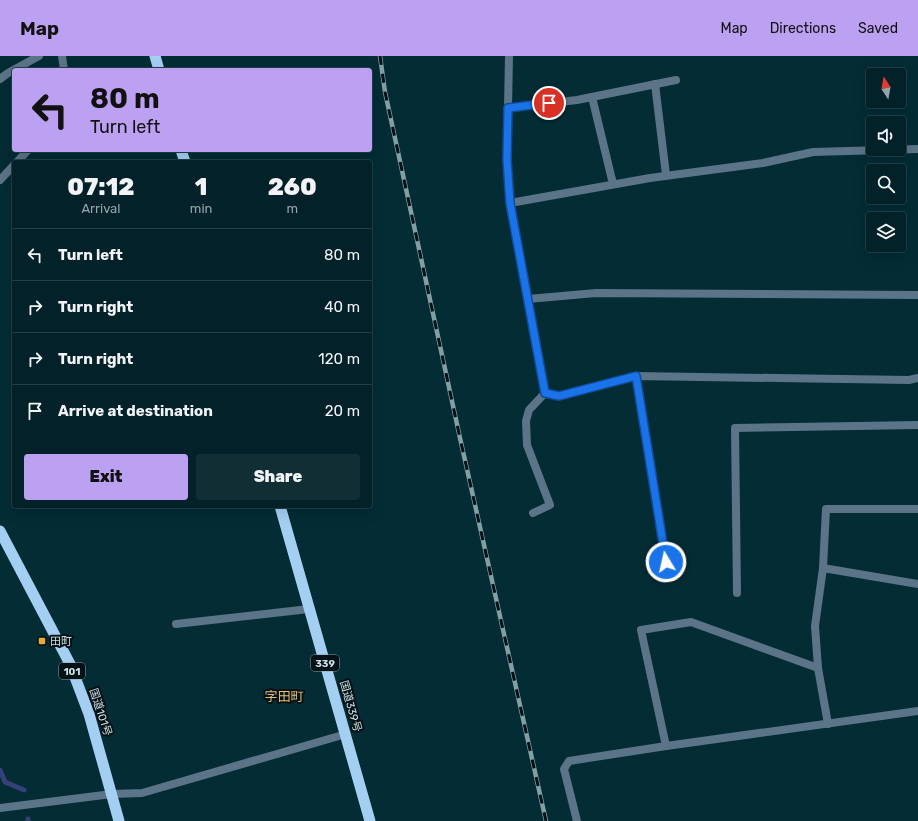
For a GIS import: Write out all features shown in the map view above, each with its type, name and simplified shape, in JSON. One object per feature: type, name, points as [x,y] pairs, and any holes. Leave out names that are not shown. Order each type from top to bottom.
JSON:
[{"type":"highway","points":[[155,56],[158,68]]},
{"type":"highway","name":"国道339号","points":[[281,508],[370,821]]},
{"type":"highway","name":"国道101号","points":[[0,531],[70,664],[89,714],[119,821]]},
{"type":"street","points":[[17,68],[39,56]]},
{"type":"street","points":[[62,56],[64,68]]},
{"type":"street","points":[[509,56],[507,160],[510,203],[545,393]]},
{"type":"street","points":[[0,79],[12,71]]},
{"type":"street","points":[[508,108],[592,97],[676,80]]},
{"type":"street","points":[[656,84],[666,175]]},
{"type":"street","points":[[592,97],[613,184]]},
{"type":"street","points":[[510,203],[666,175],[763,163],[813,152],[918,149]]},
{"type":"street","points":[[19,160],[26,152]]},
{"type":"street","points":[[0,180],[12,167]]},
{"type":"street","points":[[528,299],[596,293],[918,295]]},
{"type":"street","points":[[545,393],[559,396],[636,376],[909,380],[918,378]]},
{"type":"street","points":[[636,376],[666,562]]},
{"type":"street","points":[[533,512],[550,505],[527,445],[526,421],[529,410],[545,393]]},
{"type":"street","points":[[737,593],[735,428],[918,425]]},
{"type":"street","points":[[828,724],[818,668],[815,626],[823,568],[826,509],[918,509]]},
{"type":"street","points":[[823,568],[918,584]]},
{"type":"street","points":[[176,624],[309,609]]},
{"type":"street","points":[[666,746],[641,630],[691,622],[818,668]]},
{"type":"street","points":[[577,821],[564,769],[569,761],[918,711]]},
{"type":"street","points":[[0,808],[112,794],[142,793],[346,734]]},
{"type":"waterway","points":[[0,770],[5,782],[24,790]]},
{"type":"railway","points":[[380,56],[385,92],[460,438],[546,821]]},
{"type":"place","name":"田町","points":[[42,641]]},
{"type":"district","name":"字田町","points":[[284,696]]},
{"type":"route","points":[[549,103],[508,108],[507,160],[510,203],[545,393],[559,396],[636,376],[666,562]]}]
